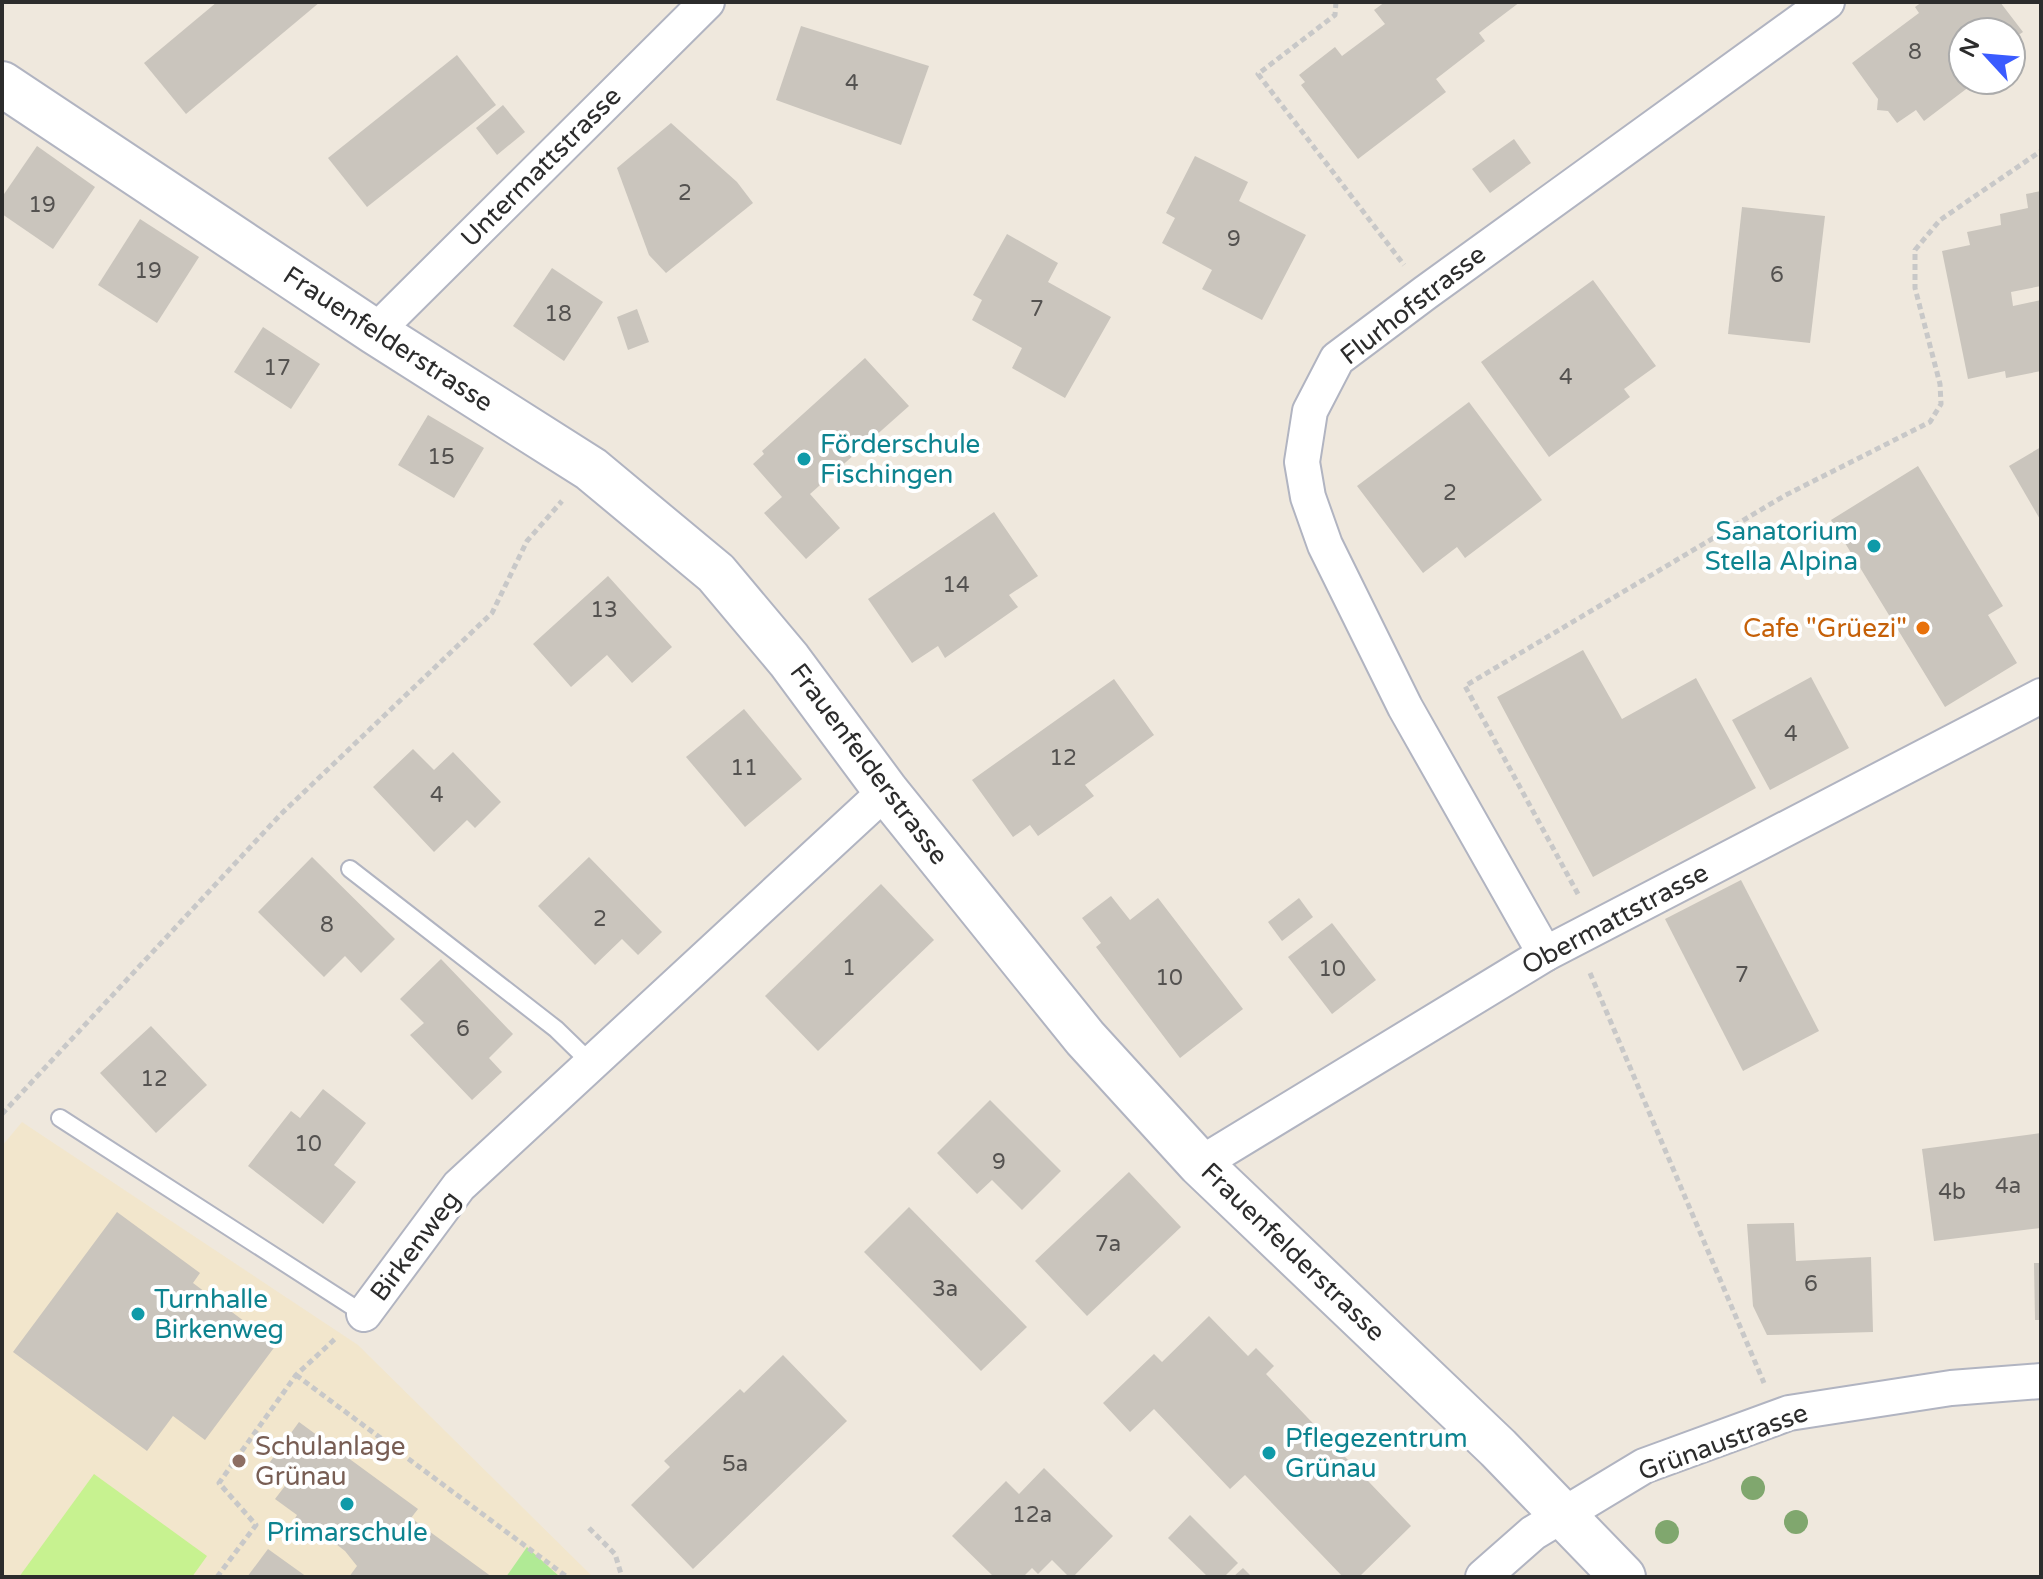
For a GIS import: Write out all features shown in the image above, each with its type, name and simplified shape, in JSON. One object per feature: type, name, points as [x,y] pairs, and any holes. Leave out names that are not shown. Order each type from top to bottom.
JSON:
[{"type":"street","name":"Untermattstrasse","points":[[375,332],[707,2]]},
{"type":"street","name":"Flurhofstrasse","points":[[1545,954],[1405,707],[1325,545],[1308,497],[1302,462],[1310,411],[1337,359],[1827,2]]},
{"type":"street","name":"Frauenfelderstrasse","points":[[2,84],[375,332],[591,469],[716,573],[789,660],[886,791],[1085,1038],[1200,1164],[1498,1448],[1623,1577]]},
{"type":"street","name":"Obermattstrasse","points":[[1200,1164],[1545,954],[2041,696]]},
{"type":"street","name":"Birkenweg","points":[[364,1314],[459,1186],[886,791]]},
{"type":"street","name":"Grünaustrasse","points":[[1483,1577],[1533,1533],[1644,1466],[1789,1413],[1951,1388],[2041,1381]]},
{"type":"lane","points":[[350,869],[556,1029],[591,1063]]},
{"type":"lane","name":"Birkenweg","points":[[60,1118],[364,1314]]},
{"type":"path","points":[[1336,2],[1335,15],[1258,74],[1425,293]]},
{"type":"path","points":[[1778,1417],[1586,933],[1465,686],[1784,496],[1930,422],[1941,404],[1940,384],[1915,288],[1915,250],[1940,220],[2041,151]]},
{"type":"path","points":[[2,1114],[281,814],[492,613],[527,541],[591,469]]},
{"type":"path","points":[[217,1577],[256,1525],[219,1483],[296,1375],[364,1314]]},
{"type":"path","points":[[296,1375],[567,1577]]},
{"type":"path","points":[[589,1528],[615,1554],[622,1577]]},
{"type":"shaded area","name":"Schulanlage Grünau","points":[[22,1122],[358,1345],[593,1577],[2,1577],[2,1146]]},
{"type":"green space","points":[[94,1474],[207,1556],[192,1577],[19,1577]]},
{"type":"green space","points":[[527,1547],[560,1577],[506,1577]]},
{"type":"building","points":[[217,2],[320,2],[186,114],[144,63]]},
{"type":"building","points":[[1385,2],[1520,2],[1479,33],[1485,41],[1436,79],[1446,92],[1358,159],[1301,85],[1305,82],[1299,75],[1335,47],[1342,56],[1385,24],[1374,10]]},
{"type":"building","points":[[1922,2],[2000,2],[2011,16],[1947,16],[1947,96],[1957,96],[1924,121],[1916,110],[1897,123],[1888,111],[1877,110],[1878,99],[1852,63],[1919,13],[1915,7]]},
{"type":"building","points":[[801,26],[929,66],[901,145],[776,100]]},
{"type":"building","points":[[457,55],[496,105],[367,207],[328,158]]},
{"type":"building","points":[[503,105],[525,132],[497,155],[476,128]]},
{"type":"building","points":[[671,123],[737,182],[753,203],[666,273],[649,255],[617,168]]},
{"type":"building","points":[[1514,139],[1531,163],[1490,193],[1472,169]]},
{"type":"building","points":[[37,146],[95,187],[53,249],[2,214],[2,197]]},
{"type":"building","points":[[1195,156],[1248,182],[1239,201],[1306,235],[1262,320],[1202,289],[1212,270],[1162,243],[1175,218],[1166,213]]},
{"type":"building","points":[[2041,191],[2041,286],[2011,292],[2013,306],[2041,300],[2041,371],[2006,378],[2005,371],[1968,379],[1942,251],[1970,245],[1967,232],[2001,225],[2000,214],[2028,208],[2026,194]]},
{"type":"building","points":[[1742,207],[1825,216],[1810,343],[1728,334]]},
{"type":"building","points":[[140,219],[199,257],[157,323],[98,285]]},
{"type":"building","points":[[1007,234],[1058,263],[1048,282],[1111,317],[1065,398],[1012,368],[1022,348],[972,320],[982,300],[973,295]]},
{"type":"building","points":[[552,268],[603,302],[564,361],[513,326]]},
{"type":"building","points":[[1593,280],[1656,366],[1624,389],[1630,397],[1549,457],[1481,362]]},
{"type":"building","points":[[637,309],[649,342],[628,350],[617,317]]},
{"type":"building","points":[[263,327],[320,364],[291,409],[234,372]]},
{"type":"building","name":"Förderschule Fischingen","points":[[865,358],[909,406],[810,494],[840,528],[806,559],[764,513],[782,497],[753,464],[764,454],[762,451]]},
{"type":"building","points":[[1469,402],[1542,500],[1465,558],[1457,547],[1423,573],[1357,486]]},
{"type":"building","points":[[428,415],[484,448],[454,498],[398,465]]},
{"type":"building","points":[[2041,447],[2041,521],[2009,466]]},
{"type":"building","points":[[1918,466],[2003,606],[1988,615],[2017,663],[1945,707],[1831,520]]},
{"type":"building","points":[[994,512],[1038,576],[1009,595],[1018,607],[945,658],[938,646],[912,663],[868,599]]},
{"type":"building","points":[[608,576],[672,647],[632,683],[607,655],[571,687],[533,644]]},
{"type":"building","points":[[1583,650],[1622,719],[1696,678],[1756,788],[1593,877],[1497,697]]},
{"type":"building","points":[[1811,677],[1849,748],[1770,790],[1732,720]]},
{"type":"building","points":[[1114,679],[1154,735],[1085,785],[1094,796],[1038,836],[1030,825],[1013,837],[972,780]]},
{"type":"building","points":[[744,709],[802,779],[745,827],[686,757]]},
{"type":"building","points":[[413,749],[434,770],[453,752],[501,802],[475,828],[467,820],[434,852],[373,787]]},
{"type":"building","points":[[312,857],[395,939],[361,973],[345,956],[324,977],[258,912]]},
{"type":"building","points":[[589,857],[662,932],[638,955],[622,939],[595,965],[538,906]]},
{"type":"building","points":[[1741,880],[1819,1031],[1743,1071],[1665,919]]},
{"type":"building","points":[[881,884],[934,940],[818,1051],[765,996]]},
{"type":"building","points":[[1111,896],[1130,920],[1158,898],[1243,1009],[1180,1058],[1096,947],[1101,943],[1082,918]]},
{"type":"building","points":[[1299,898],[1313,917],[1282,941],[1268,922]]},
{"type":"building","points":[[1332,923],[1376,980],[1332,1014],[1288,957]]},
{"type":"building","points":[[441,959],[513,1034],[489,1058],[502,1072],[472,1100],[410,1035],[424,1023],[400,999]]},
{"type":"building","points":[[151,1026],[207,1085],[156,1133],[100,1073]]},
{"type":"building","points":[[323,1089],[366,1123],[334,1165],[356,1182],[323,1224],[248,1166],[291,1111],[300,1118]]},
{"type":"building","points":[[990,1100],[1061,1171],[1022,1210],[992,1180],[977,1194],[937,1153]]},
{"type":"building","points":[[2041,1133],[2041,1228],[1934,1241],[1922,1149]]},
{"type":"building","points":[[1129,1172],[1181,1227],[1087,1316],[1035,1261]]},
{"type":"building","points":[[909,1207],[1027,1327],[981,1371],[864,1252]]},
{"type":"building","name":"Turnhalle Birkenweg","points":[[117,1212],[200,1273],[193,1283],[276,1345],[205,1440],[173,1416],[147,1451],[13,1352]]},
{"type":"building","points":[[1794,1223],[1796,1261],[1871,1257],[1873,1332],[1767,1335],[1753,1306],[1747,1224]]},
{"type":"building","points":[[2034,1263],[2041,1263],[2041,1320],[2035,1320]]},
{"type":"building","name":"Pflegezentrum Grünau","points":[[1209,1316],[1248,1356],[1256,1348],[1274,1366],[1266,1374],[1411,1526],[1359,1577],[1343,1577],[1245,1475],[1230,1489],[1154,1409],[1130,1432],[1103,1403],[1154,1354],[1162,1362]]},
{"type":"building","points":[[783,1355],[847,1421],[693,1569],[631,1505],[670,1467],[664,1461],[740,1389],[744,1393]]},
{"type":"building","name":"Primarschule","points":[[299,1422],[418,1509],[411,1518],[492,1577],[349,1577],[357,1566],[345,1551],[314,1527],[294,1520],[297,1515],[275,1499],[288,1482],[267,1466]]},
{"type":"building","points":[[1044,1468],[1113,1536],[1073,1577],[1069,1577],[1052,1560],[1038,1574],[1032,1568],[1023,1577],[994,1577],[952,1536],[1006,1481],[1019,1494]]},
{"type":"building","points":[[1190,1515],[1238,1563],[1224,1577],[1208,1577],[1168,1538]]},
{"type":"building","name":"Primarschule","points":[[268,1549],[307,1577],[247,1577]]},
{"type":"building","points":[[1243,1568],[1252,1577],[1233,1577]]},
{"type":"place","name":"Förderschule Fischingen","points":[[804,459]]},
{"type":"place","name":"Sanatorium Stella Alpina","points":[[1874,546]]},
{"type":"place","name":"Cafe \"Grüezi\"","points":[[1923,628]]},
{"type":"place","name":"Turnhalle Birkenweg","points":[[138,1314]]},
{"type":"place","name":"Pflegezentrum Grünau","points":[[1269,1453]]},
{"type":"place","name":"Schulanlage Grünau","points":[[239,1461]]},
{"type":"place","name":"Primarschule","points":[[347,1504]]}]
